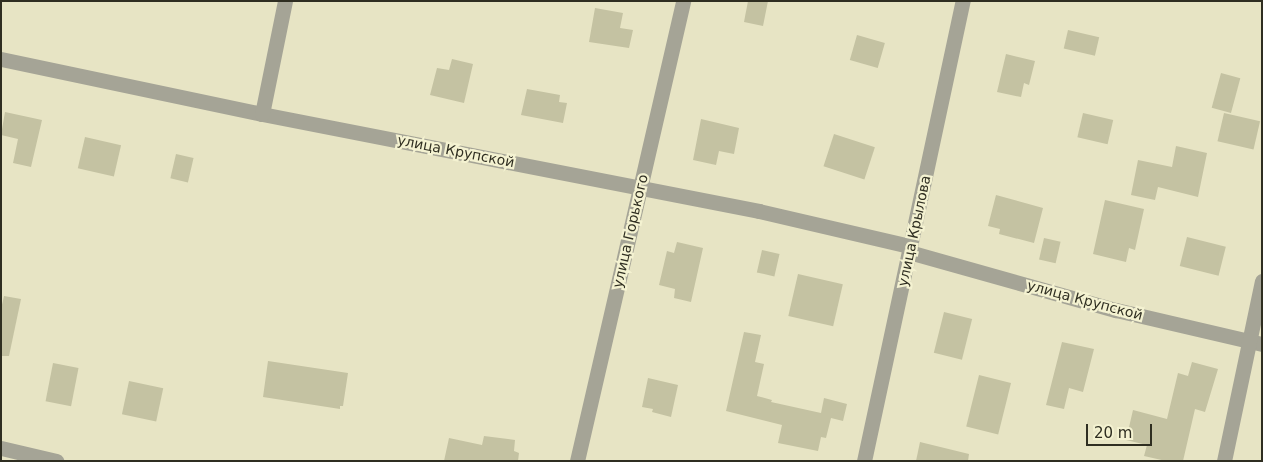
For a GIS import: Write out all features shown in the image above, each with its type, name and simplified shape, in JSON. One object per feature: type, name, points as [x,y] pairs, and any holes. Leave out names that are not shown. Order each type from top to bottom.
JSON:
[{"type":"street","points":[[262,114],[286,1]]},
{"type":"street","name":"улица Горького","points":[[577,461],[683,1]]},
{"type":"street","name":"улица Крылова","points":[[864,461],[964,1]]},
{"type":"street","name":"улица Крупской","points":[[1,59],[262,114],[640,187],[910,249],[1116,310],[1255,342]]},
{"type":"street","points":[[1224,461],[1255,342],[1262,282]]},
{"type":"street","points":[[1,448],[56,461]]},
{"type":"building","points":[[748,1],[768,1],[763,26],[744,22]]},
{"type":"building","points":[[595,8],[623,13],[620,28],[633,30],[629,48],[589,42]]},
{"type":"building","points":[[1068,30],[1099,37],[1095,56],[1064,49]]},
{"type":"building","points":[[857,35],[885,43],[878,68],[850,60]]},
{"type":"building","points":[[1006,54],[1035,61],[1029,85],[1024,83],[1021,97],[997,92]]},
{"type":"building","points":[[452,59],[473,64],[464,103],[430,95],[437,68],[449,70]]},
{"type":"building","points":[[1221,73],[1240,78],[1231,113],[1212,108]]},
{"type":"building","points":[[527,89],[560,95],[559,102],[567,103],[563,123],[521,115]]},
{"type":"building","points":[[5,112],[42,120],[31,167],[13,163],[18,139],[1,135]]},
{"type":"building","points":[[1083,113],[1113,120],[1108,144],[1077,137]]},
{"type":"building","points":[[1224,113],[1260,121],[1254,150],[1217,141]]},
{"type":"building","points":[[701,119],[739,128],[734,154],[719,151],[716,165],[693,160]]},
{"type":"building","points":[[834,134],[875,147],[864,180],[823,166]]},
{"type":"building","points":[[85,137],[121,145],[114,177],[78,168]]},
{"type":"building","points":[[1176,146],[1207,153],[1198,197],[1158,187],[1155,200],[1131,195],[1138,160],[1172,167]]},
{"type":"building","points":[[176,154],[194,158],[188,182],[170,178]]},
{"type":"building","points":[[996,195],[1043,208],[1034,243],[999,234],[1000,229],[988,226]]},
{"type":"building","points":[[1105,200],[1144,209],[1135,250],[1129,248],[1126,262],[1093,254]]},
{"type":"building","points":[[1187,237],[1226,247],[1219,276],[1180,266]]},
{"type":"building","points":[[1044,238],[1061,242],[1056,263],[1039,259]]},
{"type":"building","points":[[677,242],[703,248],[691,302],[674,298],[675,289],[659,285],[667,251],[674,253]]},
{"type":"building","points":[[762,250],[780,254],[774,276],[757,272]]},
{"type":"building","points":[[798,274],[843,284],[833,326],[788,316]]},
{"type":"building","points":[[4,296],[21,299],[9,356],[1,356],[1,309]]},
{"type":"building","points":[[944,312],[972,319],[962,360],[934,353]]},
{"type":"building","points":[[744,332],[761,335],[755,362],[764,364],[757,396],[772,400],[771,402],[821,413],[824,398],[847,404],[843,421],[831,418],[826,438],[821,437],[818,451],[778,443],[782,425],[726,411]]},
{"type":"building","points":[[1062,342],[1094,349],[1083,392],[1069,388],[1064,409],[1046,405]]},
{"type":"building","points":[[268,361],[348,373],[343,406],[340,406],[340,409],[263,397]]},
{"type":"building","points":[[1192,362],[1218,369],[1205,412],[1195,409],[1183,461],[1166,461],[1144,456],[1147,445],[1126,440],[1133,410],[1167,419],[1178,373],[1188,376]]},
{"type":"building","points":[[53,363],[79,368],[71,406],[46,401]]},
{"type":"building","points":[[979,375],[1011,383],[998,434],[966,426]]},
{"type":"building","points":[[648,378],[678,385],[671,417],[652,412],[653,409],[642,407]]},
{"type":"building","points":[[129,381],[163,388],[156,422],[122,414]]},
{"type":"building","points":[[484,436],[515,440],[514,451],[519,453],[518,461],[444,461],[449,438],[482,445]]},
{"type":"building","points":[[920,442],[969,454],[968,461],[916,461]]}]
